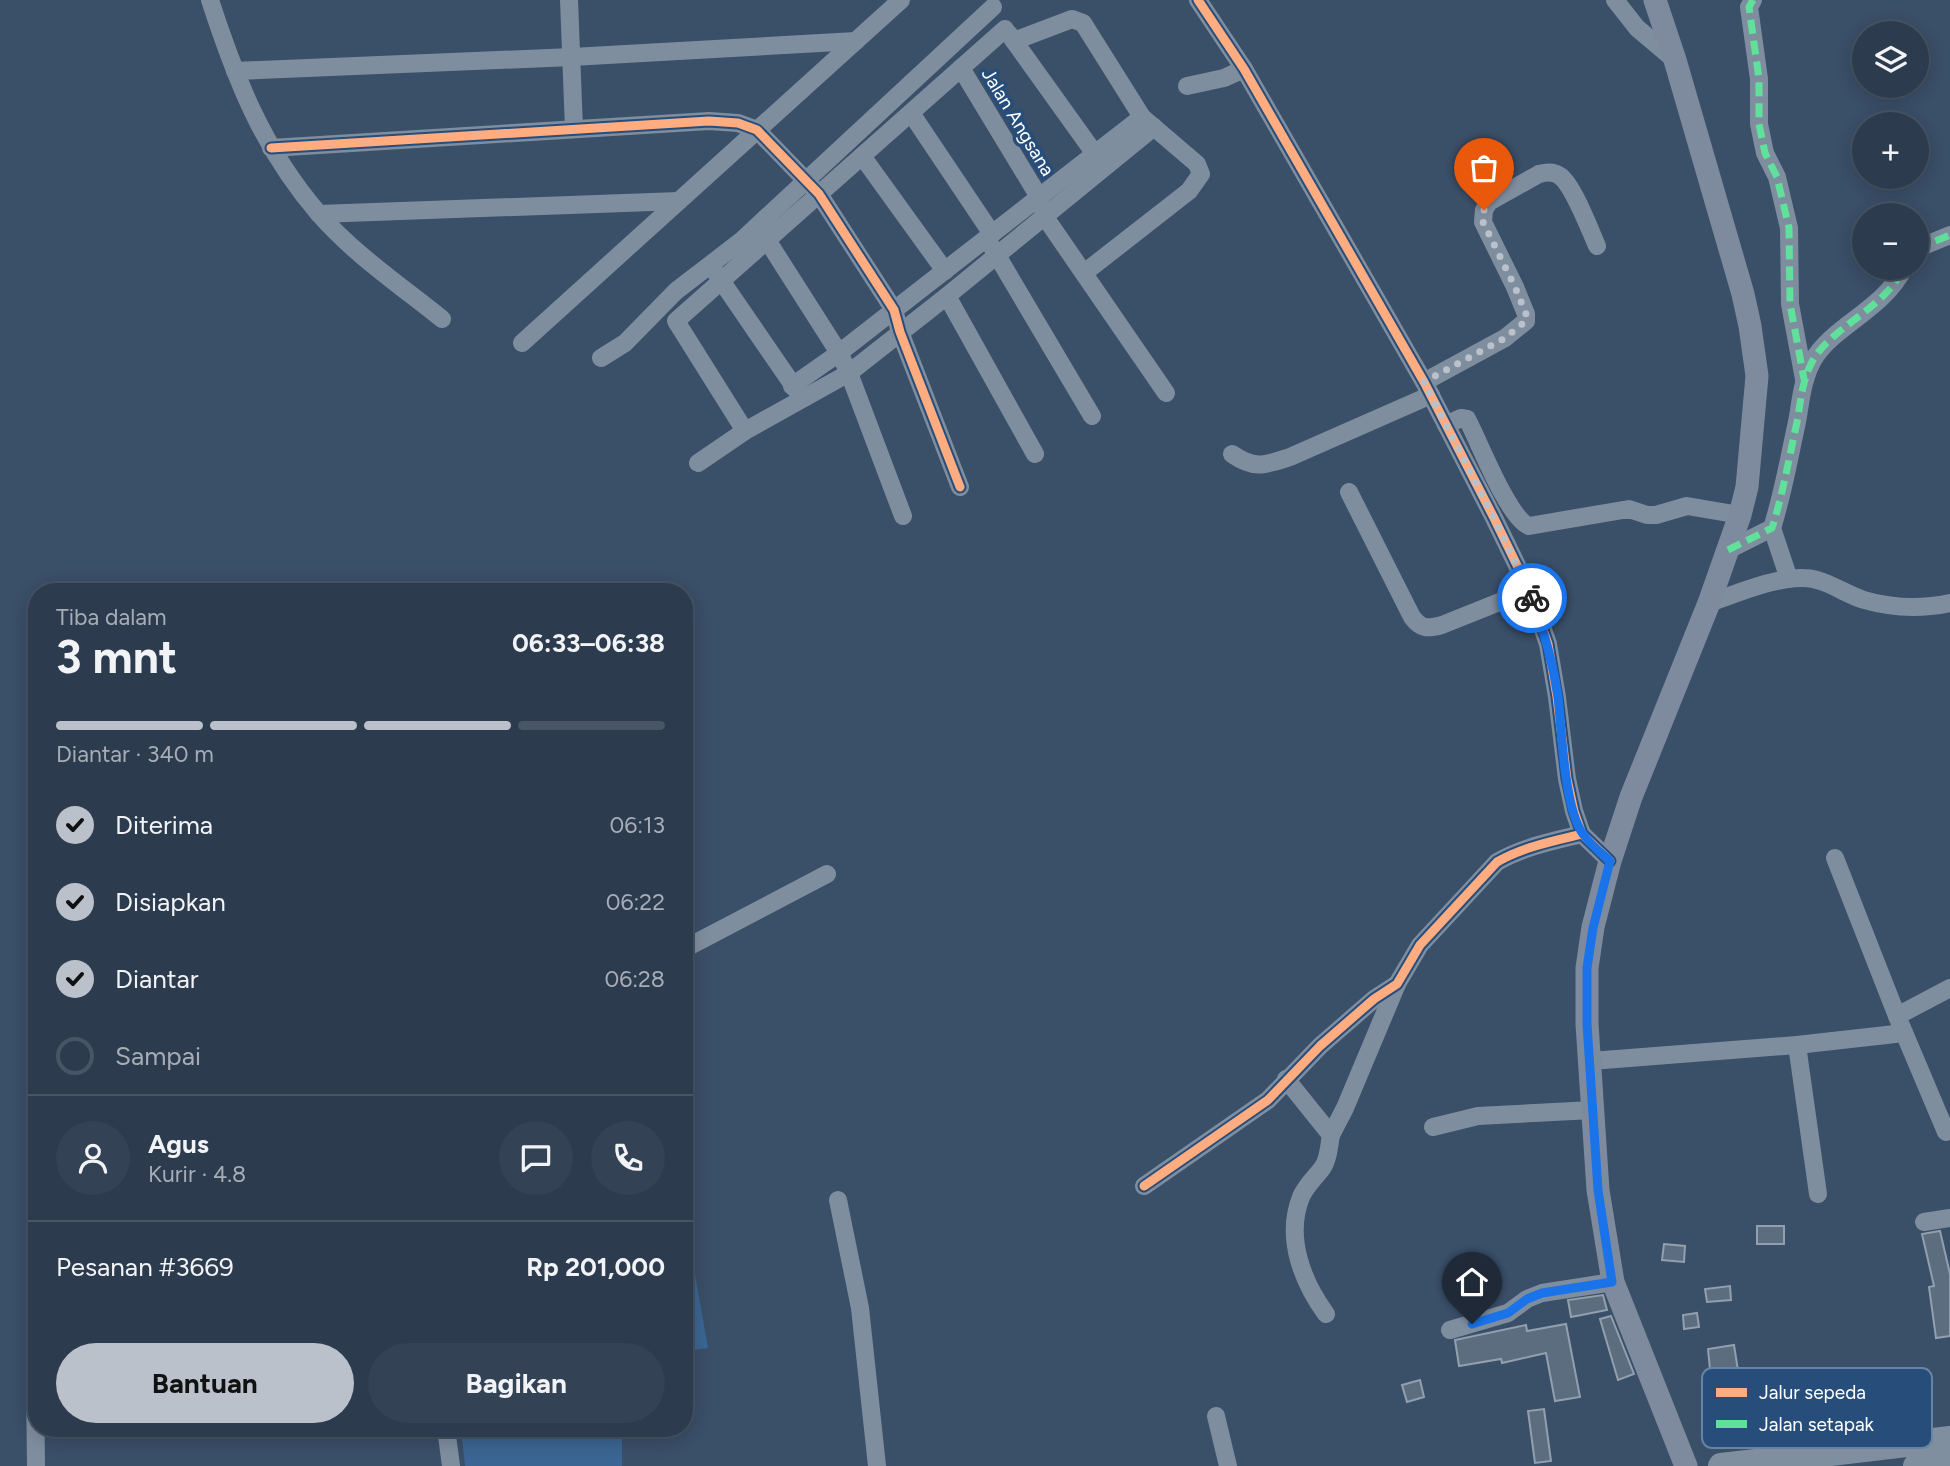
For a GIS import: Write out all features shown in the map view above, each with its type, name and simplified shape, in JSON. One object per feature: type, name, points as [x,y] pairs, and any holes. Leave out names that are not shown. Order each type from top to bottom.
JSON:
[{"type":"highway","points":[[1932,1441],[1950,1439]]},
{"type":"highway","points":[[1721,1466],[1873,1448]]},
{"type":"highway","points":[[1916,1466],[1950,1462]]},
{"type":"main road","points":[[1656,0],[1742,293],[1757,376],[1747,487],[1740,515],[1709,603],[1631,797],[1610,861],[1593,928],[1587,968],[1587,1024],[1598,1190],[1612,1282],[1686,1466]]},
{"type":"street","points":[[210,0],[253,115],[271,148],[319,214],[348,243],[442,319]]},
{"type":"street","points":[[569,0],[575,129]]},
{"type":"street","points":[[522,343],[901,0]]},
{"type":"street","points":[[1198,0],[1244,69],[1427,389],[1529,590],[1548,644],[1574,811],[1582,834],[1610,861]]},
{"type":"street","points":[[1615,0],[1637,28],[1675,60]]},
{"type":"street","points":[[1753,0],[1749,7],[1759,79],[1759,124],[1765,153],[1777,177],[1789,228],[1790,304],[1804,379]]},
{"type":"street","points":[[601,358],[625,343],[676,291],[741,241],[922,73],[992,4],[1009,35],[1095,154]]},
{"type":"street","points":[[746,431],[676,321],[961,68],[1009,35],[1072,19],[1079,19],[1083,23],[1148,122],[1197,164],[1201,174],[1189,191],[1084,273]]},
{"type":"street","points":[[235,71],[572,57],[856,40]]},
{"type":"street","name":"Jalan Angsana","points":[[961,68],[1039,197],[1045,217],[1166,393]]},
{"type":"street","points":[[1187,86],[1224,78],[1244,69]]},
{"type":"street","points":[[922,73],[936,90]]},
{"type":"street","points":[[911,113],[988,237],[1092,416]]},
{"type":"street","points":[[271,148],[709,121],[738,124],[757,130],[819,194],[894,310],[960,487]]},
{"type":"street","points":[[698,463],[798,393],[839,353],[1095,154],[1148,122]]},
{"type":"street","points":[[798,393],[849,373],[1045,217],[1148,122]]},
{"type":"street","points":[[862,156],[945,271]]},
{"type":"street","points":[[1232,454],[1245,463],[1256,466],[1290,457],[1427,389],[1505,338],[1526,321],[1526,314],[1515,287],[1483,222],[1484,210],[1489,202],[1539,174],[1547,172],[1560,175],[1571,190],[1597,246]]},
{"type":"street","points":[[319,214],[679,201]]},
{"type":"street","points":[[1929,243],[1950,234]]},
{"type":"street","points":[[767,240],[849,373],[903,516]]},
{"type":"street","points":[[710,265],[798,393]]},
{"type":"street","points":[[1789,579],[1772,528],[1804,379],[1815,357],[1829,342],[1878,302],[1897,280]]},
{"type":"street","points":[[947,296],[1035,454]]},
{"type":"street","points":[[1446,425],[1461,418],[1468,419],[1495,478],[1517,517],[1521,523],[1529,526],[1629,509],[1656,515],[1686,506],[1740,515]]},
{"type":"street","points":[[1349,492],[1412,617],[1422,627],[1427,629],[1441,625],[1529,590]]},
{"type":"street","points":[[1728,550],[1772,528]]},
{"type":"street","points":[[1709,603],[1789,579],[1806,578],[1864,600],[1904,608],[1950,603]]},
{"type":"street","points":[[1326,1314],[1305,1280],[1295,1241],[1295,1219],[1301,1196],[1325,1165],[1331,1135],[1397,984],[1420,945],[1497,862],[1536,845],[1582,834]]},
{"type":"street","points":[[1835,858],[1896,1016],[1946,1132]]},
{"type":"street","points":[[693,944],[827,874]]},
{"type":"street","points":[[1144,1186],[1268,1100],[1320,1046],[1358,1012],[1397,984]]},
{"type":"street","points":[[1896,1016],[1950,988]]},
{"type":"street","points":[[1591,1061],[1797,1045],[1904,1033]]},
{"type":"street","points":[[1797,1045],[1818,1194]]},
{"type":"street","points":[[1286,1079],[1331,1135]]},
{"type":"street","points":[[1433,1127],[1478,1116],[1593,1110]]},
{"type":"street","points":[[838,1200],[860,1308],[877,1466]]},
{"type":"street","points":[[1924,1222],[1950,1218]]},
{"type":"street","points":[[1450,1330],[1508,1313],[1527,1299],[1542,1293],[1612,1282]]},
{"type":"street","points":[[1216,1416],[1228,1466]]},
{"type":"street","points":[[35,1437],[36,1466]]},
{"type":"street","points":[[447,1437],[451,1466]]},
{"type":"shaded area","points":[[693,1263],[708,1348],[693,1350]]},
{"type":"shaded area","points":[[462,1437],[622,1437],[622,1466],[465,1466]]},
{"type":"building","points":[[1757,1226],[1784,1226],[1784,1244],[1757,1244]]},
{"type":"building","points":[[1940,1231],[1950,1274],[1950,1336],[1936,1338],[1929,1287],[1934,1286],[1922,1234]]},
{"type":"building","points":[[1664,1244],[1685,1246],[1684,1262],[1662,1260]]},
{"type":"building","points":[[1730,1286],[1731,1300],[1707,1302],[1705,1289]]},
{"type":"building","points":[[1603,1295],[1607,1310],[1571,1317],[1568,1300]]},
{"type":"building","points":[[1697,1313],[1699,1327],[1684,1329],[1683,1315]]},
{"type":"building","points":[[1611,1316],[1634,1374],[1618,1380],[1600,1319]]},
{"type":"building","points":[[1566,1324],[1580,1397],[1555,1401],[1546,1353],[1502,1363],[1501,1359],[1459,1366],[1455,1340],[1526,1325],[1527,1331]]},
{"type":"building","points":[[1734,1345],[1738,1368],[1710,1368],[1708,1349]]},
{"type":"building","points":[[1420,1380],[1424,1397],[1407,1402],[1402,1385]]},
{"type":"building","points":[[1544,1409],[1551,1461],[1535,1463],[1528,1411]]},
{"type":"marked path","points":[[1753,0],[1749,7],[1759,79],[1759,124],[1765,153],[1777,177],[1789,228],[1790,304],[1804,379]]},
{"type":"marked path","points":[[1929,244],[1950,235]]},
{"type":"marked path","points":[[1728,550],[1772,528],[1786,476],[1804,383],[1813,360],[1833,337],[1872,306],[1897,280]]},
{"type":"cycle path","points":[[1198,0],[1244,69],[1424,382],[1529,590],[1548,644],[1574,811],[1582,834],[1610,861]]},
{"type":"cycle path","points":[[271,148],[709,121],[738,123],[757,130],[819,194],[894,310],[960,487]]},
{"type":"cycle path","points":[[1144,1186],[1268,1100],[1320,1046],[1374,999],[1397,984],[1420,945],[1497,862],[1528,848],[1582,834]]},
{"type":"way so far","points":[[1484,210],[1483,222],[1515,287],[1526,314],[1526,321],[1505,338],[1424,382],[1532,598]]},
{"type":"route","points":[[1472,1324],[1508,1313],[1519,1308],[1527,1299],[1542,1293],[1612,1282],[1598,1190],[1587,1024],[1587,968],[1593,928],[1610,861],[1582,834],[1574,811],[1548,644],[1532,598]]}]
